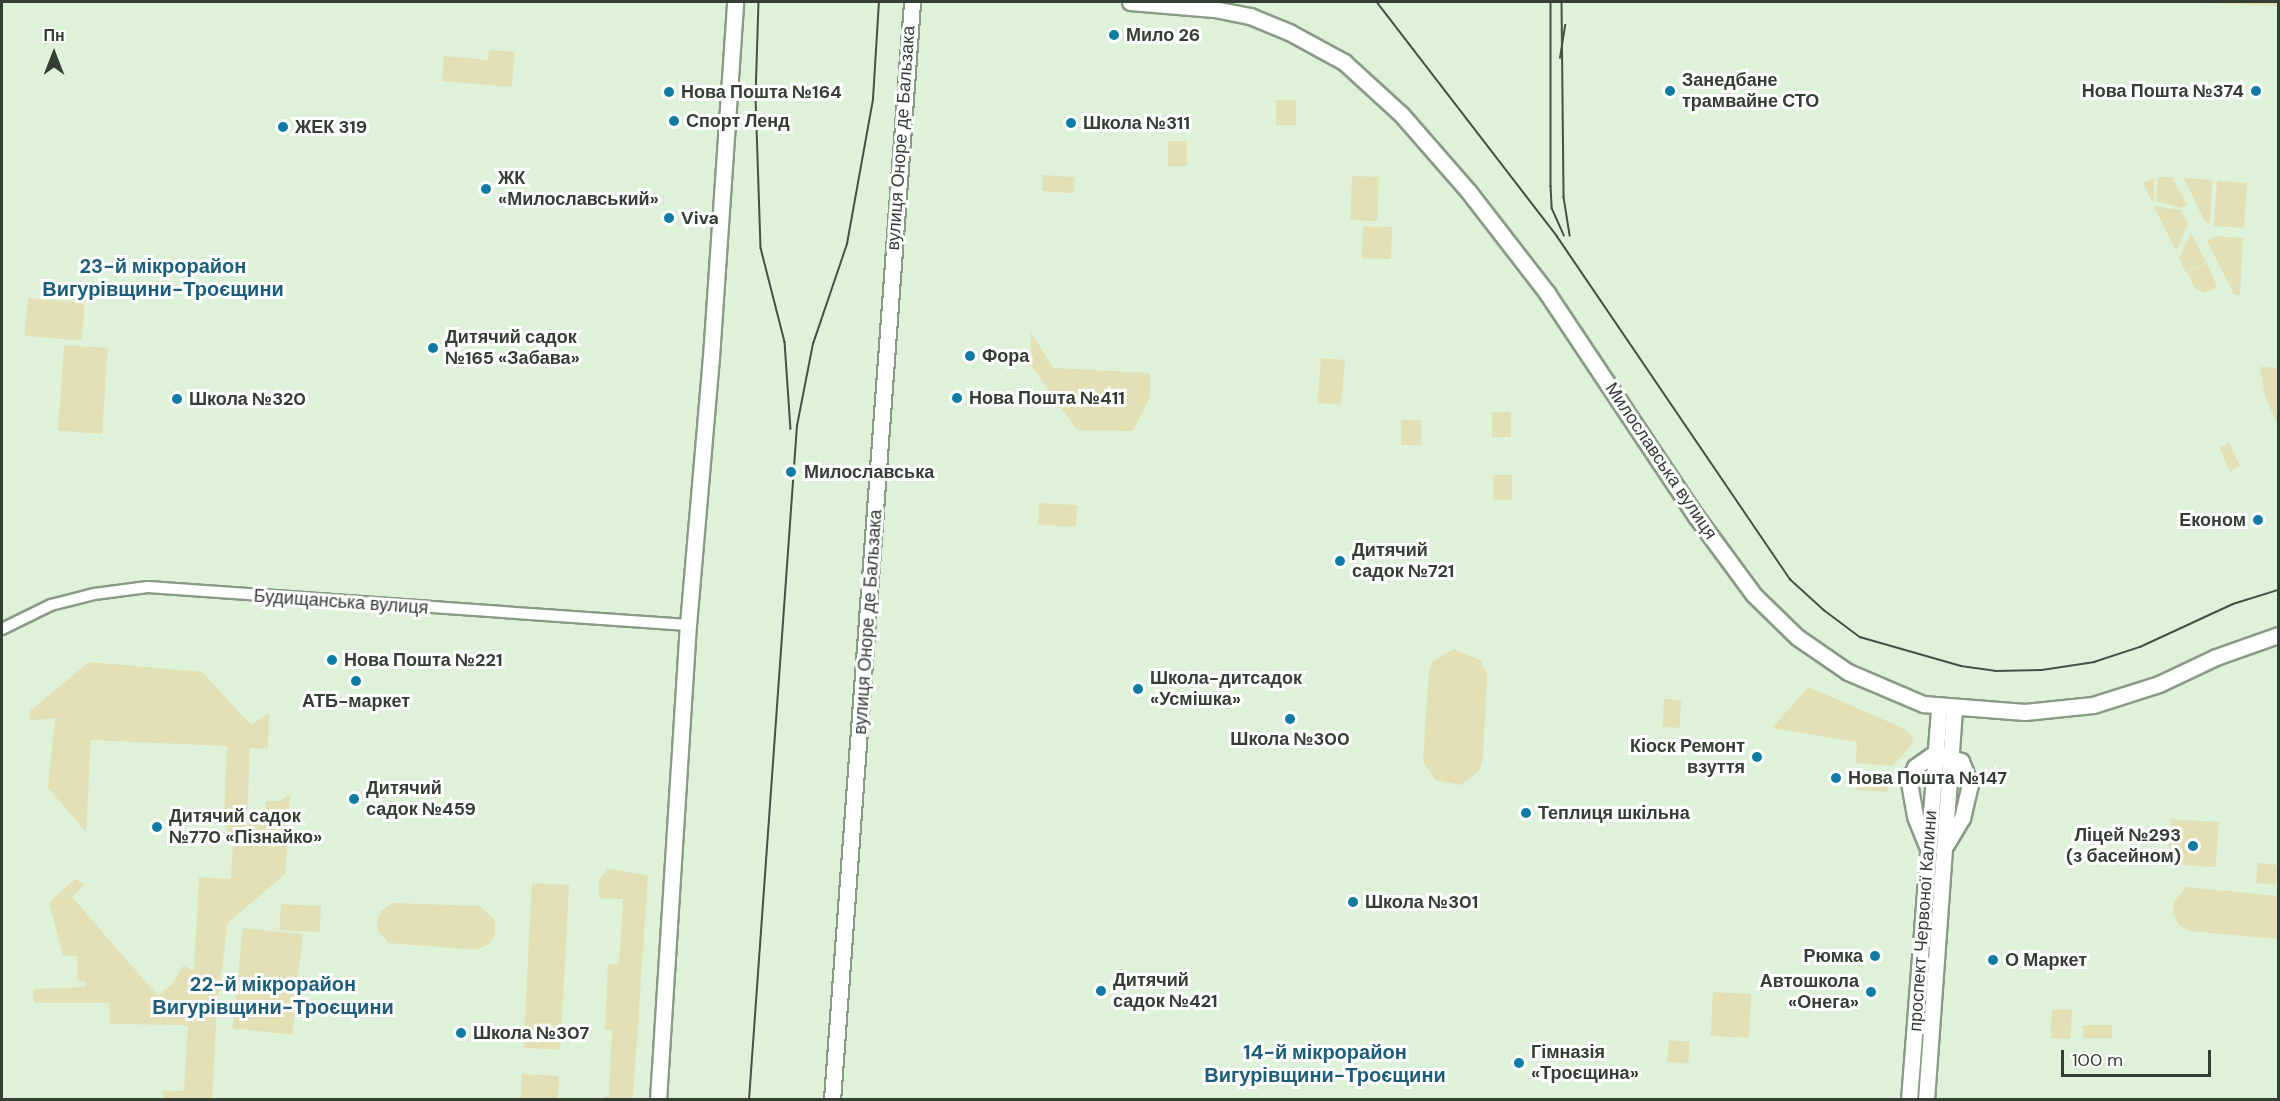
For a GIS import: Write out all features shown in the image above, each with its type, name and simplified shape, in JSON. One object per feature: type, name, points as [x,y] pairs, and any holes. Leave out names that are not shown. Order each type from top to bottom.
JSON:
[{"type":"street","points":[[658,1100],[688,625],[711,357],[735,2]]},
{"type":"street","name":"вулиця Оноре де Бальзака","points":[[832,1100],[912,2]]},
{"type":"street","name":"Милославська вулиця","points":[[1130,2],[1214,9],[1250,16],[1320,46],[1344,62],[1401,114],[1469,192],[1547,293],[1695,515],[1754,595],[1828,661],[1873,686],[1947,708],[2025,712],[2094,705],[2159,684],[2216,657],[2278,635]]},
{"type":"street","name":"Будищанська вулиця","points":[[2,629],[51,605],[94,594],[148,587],[688,625]]},
{"type":"street","name":"проспект Червоної Калини","points":[[1910,1100],[1929,849],[1943,754],[1947,708]]},
{"type":"street","points":[[1929,849],[1915,816],[1909,782],[1915,767],[1943,754],[1961,761],[1970,784],[1962,818],[1944,849]]},
{"type":"street","name":"проспект Червоної Калини","points":[[1926,1100],[1944,849],[1943,754]]},
{"type":"shaded area","points":[[2178,2],[2278,2],[2278,6]]},
{"type":"shaded area","points":[[489,50],[515,52],[512,87],[442,81],[444,56],[488,60]]},
{"type":"shaded area","points":[[1276,100],[1296,100],[1296,125],[1276,125]]},
{"type":"shaded area","points":[[1168,141],[1187,141],[1187,166],[1168,166]]},
{"type":"shaded area","points":[[1043,175],[1075,177],[1074,193],[1042,191]]},
{"type":"shaded area","points":[[1352,176],[1379,177],[1377,221],[1350,220]]},
{"type":"shaded area","points":[[2158,177],[2172,177],[2187,205],[2180,208],[2156,201]]},
{"type":"shaded area","points":[[2154,178],[2154,202],[2152,202],[2143,183]]},
{"type":"shaded area","points":[[2184,178],[2212,180],[2210,223],[2205,222]]},
{"type":"shaded area","points":[[2217,181],[2247,183],[2244,228],[2214,226]]},
{"type":"shaded area","points":[[2154,206],[2181,210],[2188,224],[2176,251]]},
{"type":"shaded area","points":[[1363,226],[1392,227],[1391,259],[1362,258]]},
{"type":"shaded area","points":[[2191,233],[2206,262],[2186,272],[2179,258]]},
{"type":"shaded area","points":[[2215,236],[2243,238],[2240,295],[2234,294],[2207,241]]},
{"type":"shaded area","points":[[2207,263],[2217,287],[2205,293],[2195,288],[2187,272]]},
{"type":"shaded area","points":[[28,298],[85,303],[81,341],[25,336]]},
{"type":"shaded area","points":[[1031,332],[1053,368],[1150,373],[1150,397],[1133,431],[1077,430],[1030,364]]},
{"type":"shaded area","points":[[64,345],[108,348],[102,434],[58,431]]},
{"type":"shaded area","points":[[1321,358],[1345,360],[1341,405],[1317,403]]},
{"type":"shaded area","points":[[2260,367],[2278,368],[2278,426],[2265,396]]},
{"type":"shaded area","points":[[1492,412],[1511,412],[1511,437],[1492,437]]},
{"type":"shaded area","points":[[1401,420],[1421,420],[1421,445],[1401,445]]},
{"type":"shaded area","points":[[2229,442],[2240,466],[2230,472],[2220,448]]},
{"type":"shaded area","points":[[1493,475],[1512,475],[1512,500],[1493,500]]},
{"type":"shaded area","points":[[1039,503],[1077,505],[1076,527],[1038,525]]},
{"type":"shaded area","points":[[1454,649],[1480,660],[1487,673],[1483,757],[1479,771],[1460,785],[1435,780],[1423,761],[1429,671],[1433,661]]},
{"type":"shaded area","points":[[89,662],[202,672],[251,725],[269,713],[268,749],[250,748],[247,819],[265,820],[266,801],[279,801],[290,794],[285,874],[228,923],[217,1005],[212,1099],[163,1099],[162,1090],[184,1091],[188,1025],[110,1024],[109,1003],[34,1003],[33,989],[85,987],[85,981],[77,981],[77,956],[63,956],[49,902],[75,879],[85,884],[72,897],[158,996],[172,984],[183,966],[194,970],[199,877],[231,879],[233,844],[224,821],[227,746],[91,740],[86,832],[48,788],[55,718],[29,721],[30,711]]},
{"type":"shaded area","points":[[1808,687],[1905,729],[1913,737],[1912,744],[1893,766],[1856,763],[1857,742],[1772,728]]},
{"type":"shaded area","points":[[1664,699],[1681,700],[1680,728],[1663,727]]},
{"type":"shaded area","points":[[1858,772],[1889,774],[1888,792],[1857,790]]},
{"type":"shaded area","name":"Ліцей №293 (з басейном)","points":[[2171,819],[2219,822],[2216,867],[2168,864]]},
{"type":"shaded area","points":[[2258,863],[2278,865],[2276,885],[2256,883]]},
{"type":"shaded area","points":[[608,869],[648,875],[633,1099],[597,1099],[609,1096],[612,1030],[605,1030],[608,964],[619,964],[623,899],[599,898],[599,880]]},
{"type":"shaded area","points":[[532,883],[569,885],[560,1050],[523,1048]]},
{"type":"shaded area","points":[[2186,887],[2278,896],[2278,939],[2189,931],[2179,925],[2173,914],[2173,903]]},
{"type":"shaded area","points":[[393,903],[479,906],[495,920],[495,934],[489,944],[477,950],[389,943],[378,931],[377,922],[381,911]]},
{"type":"shaded area","points":[[281,904],[321,906],[320,932],[280,930]]},
{"type":"shaded area","points":[[243,928],[303,934],[292,1035],[232,1028]]},
{"type":"shaded area","points":[[1713,992],[1751,994],[1749,1038],[1711,1036]]},
{"type":"shaded area","points":[[2052,1009],[2072,1010],[2070,1039],[2050,1038]]},
{"type":"shaded area","points":[[2083,1025],[2112,1025],[2112,1038],[2083,1038]]},
{"type":"shaded area","points":[[1669,1040],[1690,1042],[1688,1064],[1667,1062]]},
{"type":"shaded area","points":[[522,1074],[559,1076],[558,1100],[521,1099]]},
{"type":"tram line","points":[[759,2],[756,97],[761,248],[785,342],[791,429]]},
{"type":"tram line","points":[[749,1100],[797,426],[813,344],[847,244],[873,99],[879,2]]},
{"type":"tram line","points":[[1377,2],[1557,236],[1790,579],[1824,610],[1860,637],[1961,666],[1995,671],[2042,670],[2094,662],[2140,647],[2233,604],[2278,590]]},
{"type":"tram line","points":[[1551,2],[1552,208],[1564,235]]},
{"type":"tram line","points":[[1562,2],[1564,197],[1570,236]]},
{"type":"tram line","points":[[1560,58],[1565,25]]},
{"type":"place","name":"Мило 26","points":[[1114,35]]},
{"type":"place","name":"Занедбане трамвайне СТО","points":[[1670,91]]},
{"type":"place","name":"Нова Пошта №374","points":[[2256,91]]},
{"type":"place","name":"Нова Пошта №164","points":[[669,92]]},
{"type":"place","name":"Спорт Ленд","points":[[674,121]]},
{"type":"place","name":"Школа №311","points":[[1071,123]]},
{"type":"place","name":"ЖЕК 319","points":[[283,127]]},
{"type":"place","name":"ЖК «Милославський»","points":[[486,189]]},
{"type":"place","name":"Viva","points":[[669,218]]},
{"type":"place","name":"Дитячий садок №165 «Забава»","points":[[433,348]]},
{"type":"place","name":"Фора","points":[[970,356]]},
{"type":"place","name":"Нова Пошта №411","points":[[957,398]]},
{"type":"place","name":"Школа №320","points":[[177,399]]},
{"type":"place","name":"Милославська","points":[[791,472]]},
{"type":"place","name":"Економ","points":[[2258,520]]},
{"type":"place","name":"Дитячий садок №721","points":[[1340,561]]},
{"type":"place","name":"Нова Пошта №221","points":[[332,660]]},
{"type":"place","name":"АТБ-маркет","points":[[356,681]]},
{"type":"place","name":"Школа-дитсадок «Усмішка»","points":[[1138,689]]},
{"type":"place","name":"Школа №300","points":[[1290,719]]},
{"type":"place","name":"Кіоск Ремонт взуття","points":[[1757,757]]},
{"type":"place","name":"Нова Пошта №147","points":[[1836,778]]},
{"type":"place","name":"Дитячий садок №459","points":[[354,799]]},
{"type":"place","name":"Теплиця шкільна","points":[[1526,813]]},
{"type":"place","name":"Дитячий садок №770 «Пізнайко»","points":[[157,827]]},
{"type":"place","name":"Ліцей №293 (з басейном)","points":[[2193,846]]},
{"type":"place","name":"Школа №301","points":[[1353,902]]},
{"type":"place","name":"Рюмка","points":[[1875,956]]},
{"type":"place","name":"О Маркет","points":[[1993,960]]},
{"type":"place","name":"Дитячий садок №421","points":[[1101,991]]},
{"type":"place","name":"Автошкола «Онега»","points":[[1871,992]]},
{"type":"place","name":"Школа №307","points":[[461,1033]]},
{"type":"place","name":"Гімназія «Троєщина»","points":[[1519,1063]]},
{"type":"district","name":"23-й мікрорайон Вигурівщини-Троєщини","points":[[163,278]]},
{"type":"district","name":"22-й мікрорайон Вигурівщини-Троєщини","points":[[273,996]]},
{"type":"district","name":"14-й мікрорайон Вигурівщини-Троєщини","points":[[1325,1064]]}]
